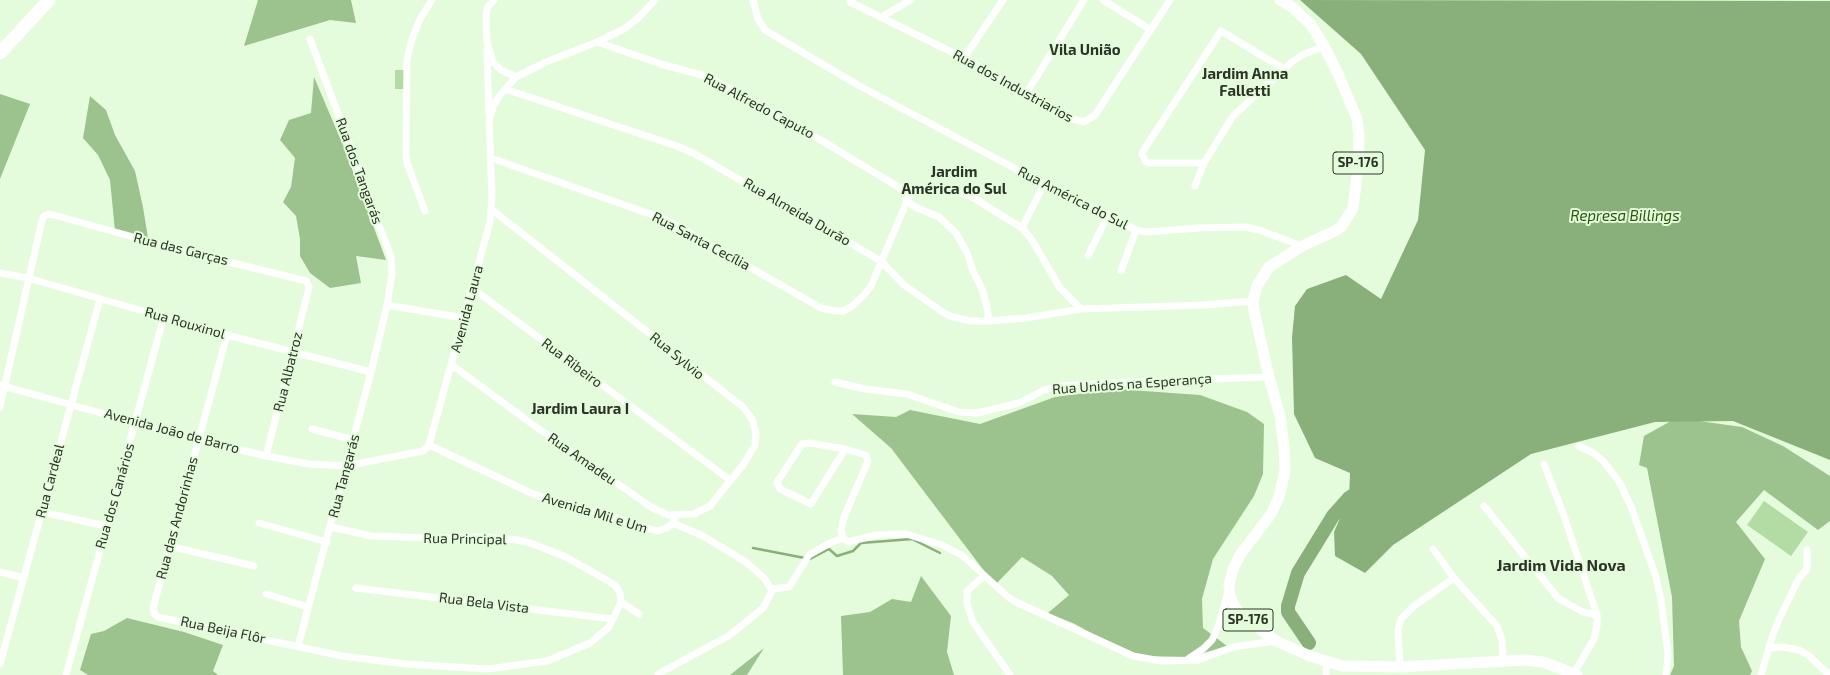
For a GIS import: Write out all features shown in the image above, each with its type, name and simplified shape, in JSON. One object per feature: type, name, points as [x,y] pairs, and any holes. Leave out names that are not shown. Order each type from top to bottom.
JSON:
[{"type":"highway","points":[[0,53],[49,0]]},
{"type":"main road","name":"SP-176","points":[[1280,0],[1292,7],[1311,25],[1324,46],[1357,119],[1359,137],[1356,196],[1353,208],[1342,226],[1335,231],[1302,246],[1269,267],[1257,286],[1254,301],[1269,377],[1280,416],[1285,471],[1282,485],[1271,514],[1233,569],[1229,585],[1230,596],[1235,608],[1241,615],[1276,641],[1326,662],[1354,667],[1400,667],[1524,660],[1543,662],[1575,674]]},
{"type":"street","points":[[425,211],[407,163],[407,60],[411,42],[420,19],[432,0]]},
{"type":"street","points":[[487,42],[493,62],[496,66],[516,76],[624,29],[637,19],[655,0]]},
{"type":"street","name":"Rua América do Sul","points":[[753,0],[760,25],[765,30],[856,84],[1044,184],[1136,230],[1147,232],[1245,227],[1259,230],[1302,246]]},
{"type":"street","points":[[881,17],[911,0]]},
{"type":"street","points":[[964,58],[1003,0]]},
{"type":"street","points":[[1026,94],[1084,0]]},
{"type":"street","points":[[1103,0],[1151,30]]},
{"type":"street","name":"Rua dos Industriarios","points":[[850,2],[964,58],[1073,119],[1084,122],[1095,116],[1170,0]]},
{"type":"street","points":[[489,121],[486,15],[487,8],[492,2]]},
{"type":"street","points":[[1204,163],[1149,164],[1143,159],[1142,154],[1221,30],[1284,68]]},
{"type":"street","name":"Rua dos Tangarás","points":[[310,39],[352,151],[371,207],[391,257],[392,274],[387,305]]},
{"type":"street","name":"Rua Alfredo Caputo","points":[[597,42],[661,64],[708,77],[819,139],[908,197],[915,207],[939,217],[956,233],[967,253],[973,271],[982,289],[987,307],[988,321]]},
{"type":"street","points":[[1195,186],[1204,163],[1233,116],[1284,68],[1302,55],[1324,46]]},
{"type":"street","name":"Avenida Laura","points":[[429,445],[490,222],[491,158],[489,121],[492,108],[516,76]]},
{"type":"street","name":"Rua Almeida Durão","points":[[505,89],[677,146],[695,154],[881,261],[904,285],[950,316],[970,321],[988,321],[1026,318],[1081,309],[1203,305],[1254,301]]},
{"type":"street","name":"Rua Santa Cecília","points":[[491,158],[667,220],[821,308],[828,310],[843,311],[858,302],[870,286],[908,197]]},
{"type":"street","points":[[1022,228],[1044,184]]},
{"type":"street","points":[[908,197],[919,189],[928,188],[954,190],[972,197],[1022,228],[1032,240],[1060,288],[1081,309]]},
{"type":"street","name":"Rua Sylvio","points":[[491,209],[748,413],[756,433],[755,445],[746,462],[717,498],[702,511],[694,514],[676,515]]},
{"type":"street","name":"Rua das Garças","points":[[28,278],[42,220],[44,216],[50,214],[184,251],[303,279],[309,287]]},
{"type":"street","points":[[1088,256],[1108,215]]},
{"type":"street","points":[[1121,271],[1136,230]]},
{"type":"street","name":"Rua Rouxinol","points":[[0,273],[28,278],[226,334],[371,372]]},
{"type":"street","points":[[0,407],[3,386],[28,278]]},
{"type":"street","name":"Rua Albatroz","points":[[266,456],[309,287]]},
{"type":"street","name":"Rua Ribeiro","points":[[472,288],[730,480]]},
{"type":"street","name":"Rua Cardeal","points":[[0,664],[3,641],[24,578],[100,299]]},
{"type":"street","points":[[387,305],[464,318]]},
{"type":"street","name":"Rua Tangarás","points":[[298,646],[354,440],[387,305]]},
{"type":"street","name":"Rua dos Canários","points":[[66,675],[164,316]]},
{"type":"street","name":"Rua das Andorinhas","points":[[153,608],[226,334]]},
{"type":"street","name":"Rua Amadeu","points":[[452,365],[532,424],[651,507],[661,512],[676,515]]},
{"type":"street","name":"Rua Unidos na Esperança","points":[[836,382],[865,389],[907,394],[958,412],[977,413],[1019,403],[1044,390],[1062,386],[1124,382],[1269,377]]},
{"type":"street","name":"Avenida João de Barro","points":[[3,386],[199,440],[266,456],[309,464],[346,466]]},
{"type":"street","points":[[312,429],[354,440]]},
{"type":"street","points":[[845,449],[811,504],[780,489],[777,482],[802,444],[810,443],[845,449],[863,453],[867,456],[868,461],[844,518],[841,531],[843,538],[848,542],[876,535],[911,535],[954,551],[971,563],[1002,592],[1025,606],[1133,656],[1161,661],[1198,660],[1233,648],[1276,641]]},
{"type":"street","points":[[346,466],[416,453],[426,449],[429,445]]},
{"type":"street","name":"Avenida Mil e Um","points":[[429,445],[531,493],[561,504],[610,516],[657,531],[667,528],[673,523]]},
{"type":"street","points":[[1579,446],[1595,454],[1604,462],[1620,483],[1632,510],[1656,577],[1661,600],[1668,654],[1666,675]]},
{"type":"street","points":[[1544,464],[1563,513],[1597,615],[1597,625],[1594,639],[1575,674]]},
{"type":"street","points":[[1484,506],[1559,599],[1583,612],[1597,615]]},
{"type":"street","points":[[42,512],[106,526]]},
{"type":"street","points":[[676,515],[673,523],[703,536],[746,562],[765,579],[772,590]]},
{"type":"street","points":[[259,524],[327,542]]},
{"type":"street","name":"Rua Principal","points":[[331,527],[371,536],[432,538],[484,537],[518,540],[533,544],[566,557],[615,586],[620,593],[621,602]]},
{"type":"street","points":[[772,590],[789,587],[809,555],[830,543],[843,538]]},
{"type":"street","points":[[169,546],[254,566]]},
{"type":"street","points":[[1433,549],[1454,578],[1497,626],[1502,640],[1503,660]]},
{"type":"street","points":[[1761,675],[1773,634],[1799,578],[1807,569],[1808,550]]},
{"type":"street","points":[[0,572],[24,578]]},
{"type":"street","points":[[984,576],[967,592],[967,604],[973,622],[1010,675]]},
{"type":"street","points":[[1400,667],[1398,631],[1401,618],[1414,606],[1454,578]]},
{"type":"street","points":[[1186,660],[1203,649],[1212,640],[1218,627],[1229,585]]},
{"type":"street","name":"Rua Bela Vista","points":[[356,588],[613,619]]},
{"type":"street","points":[[658,674],[730,635],[763,608],[772,590]]},
{"type":"street","points":[[266,594],[308,607]]},
{"type":"street","points":[[613,619],[621,602],[639,614]]},
{"type":"street","name":"Rua Beija Flôr","points":[[153,608],[154,613],[158,616],[342,656],[406,664],[478,669],[496,672],[548,661],[590,643],[609,627],[613,619]]},
{"type":"street","points":[[1770,648],[1782,647],[1799,650],[1808,655],[1829,675]]},
{"type":"street","points":[[1326,662],[1326,675]]},
{"type":"shaded area","points":[[258,0],[351,0],[356,23],[330,20],[244,46]]},
{"type":"shaded area","points":[[395,70],[404,70],[404,89],[395,89]]},
{"type":"shaded area","points":[[314,77],[343,145],[386,260],[356,256],[361,283],[330,288],[310,273],[300,256],[300,239],[296,216],[283,202],[291,187],[295,158],[280,140],[289,120],[311,113]]},
{"type":"shaded area","points":[[0,94],[30,104],[0,179]]},
{"type":"shaded area","points":[[90,96],[106,110],[115,135],[135,171],[148,238],[115,231],[110,180],[98,155],[83,138]]},
{"type":"shaded area","points":[[1116,389],[1200,395],[1247,412],[1264,424],[1263,474],[1254,496],[1213,559],[1202,599],[1203,628],[1227,646],[1190,657],[1142,656],[1096,636],[1075,624],[1048,613],[1069,595],[1052,576],[1022,557],[997,583],[988,576],[891,448],[852,414],[896,417],[910,410],[980,424],[1055,397]]},
{"type":"shaded area","points":[[1671,421],[1699,421],[1742,427],[1783,446],[1830,476],[1830,521],[1818,530],[1764,490],[1736,522],[1765,559],[1739,621],[1741,647],[1752,671],[1750,675],[1670,675],[1674,666],[1672,597],[1647,468],[1639,465],[1644,436]]},
{"type":"shaded area","points":[[1764,501],[1808,532],[1791,556],[1747,525]]},
{"type":"shaded area","points":[[921,576],[951,616],[947,652],[954,675],[843,675],[841,616],[870,612],[892,599],[911,602]]},
{"type":"shaded area","points":[[127,618],[184,632],[223,645],[213,671],[218,675],[88,675],[80,670],[91,634],[104,631]]},
{"type":"shaded area","points":[[764,648],[747,675],[730,675]]},
{"type":"water","name":"Represa Billings","points":[[1300,0],[1830,1],[1830,460],[1733,421],[1655,422],[1531,454],[1393,545],[1365,573],[1335,556],[1334,532],[1349,498],[1350,473],[1315,458],[1294,414],[1292,337],[1295,306],[1307,289],[1346,275],[1381,299],[1418,220],[1425,150],[1361,54]]},
{"type":"waterway","points":[[1309,643],[1288,612],[1288,606],[1298,573],[1333,516],[1349,498],[1365,488]]},
{"type":"waterway","points":[[753,548],[810,559],[829,549],[837,556],[853,551],[861,543],[912,539],[940,553]]},
{"type":"district","name":"Vila União","points":[[1085,50]]},
{"type":"district","name":"Jardim Anna Falletti","points":[[1245,82]]},
{"type":"district","name":"Jardim América do Sul","points":[[954,180]]},
{"type":"district","name":"Jardim Laura I","points":[[580,409]]},
{"type":"district","name":"Jardim Vida Nova","points":[[1561,566]]}]
